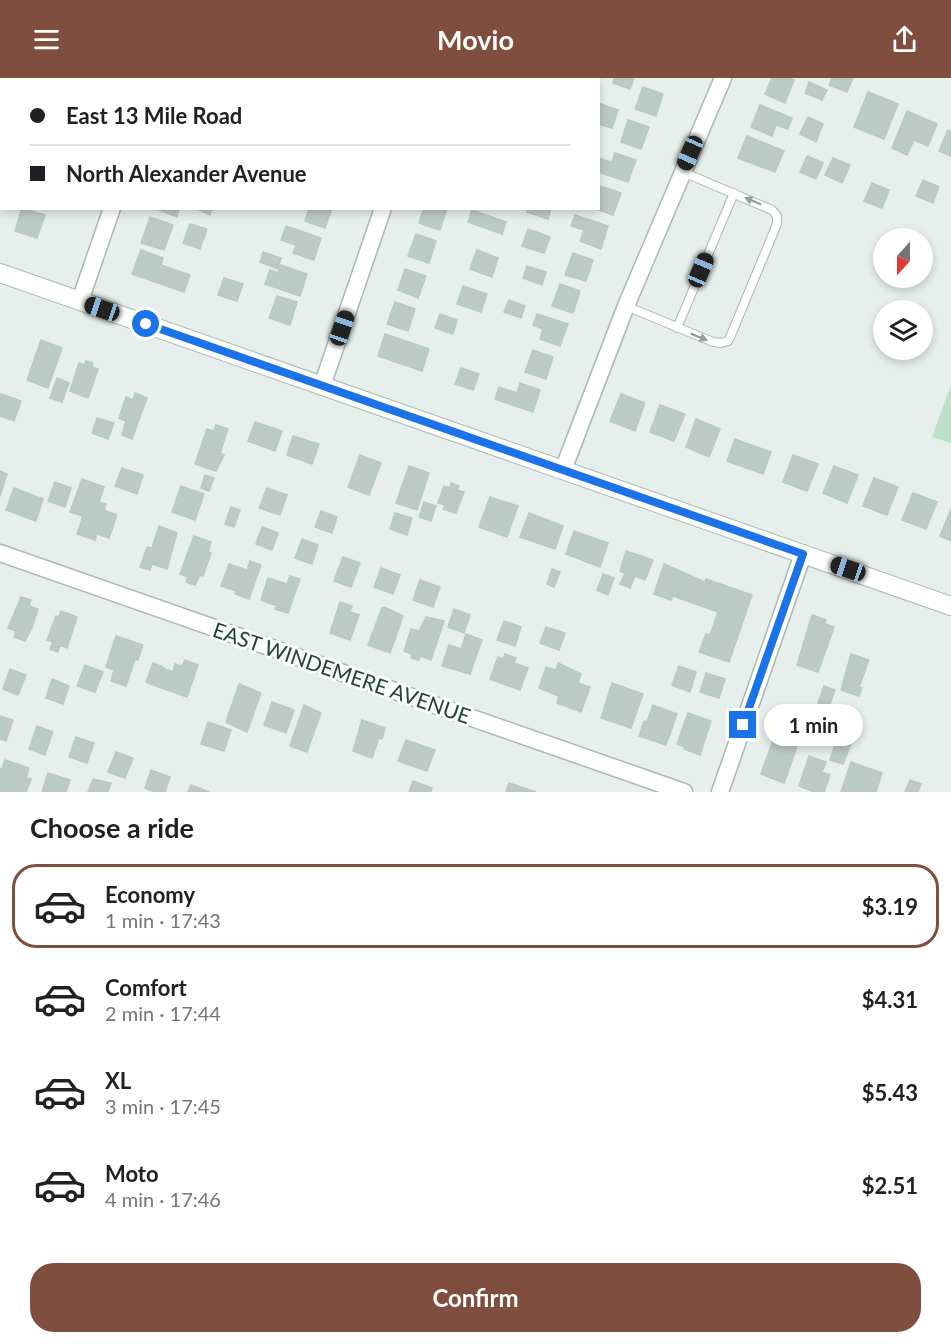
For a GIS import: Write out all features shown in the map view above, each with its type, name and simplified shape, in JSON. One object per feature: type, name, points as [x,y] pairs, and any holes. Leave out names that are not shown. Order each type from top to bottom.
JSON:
[{"type":"main road","points":[[0,273],[951,606]]},
{"type":"street","points":[[563,470],[681,171],[723,78]]},
{"type":"street","points":[[80,301],[111,210]]},
{"type":"street","points":[[322,386],[382,210]]},
{"type":"street","name":"EAST WINDEMERE AVENUE","points":[[0,553],[684,792]]},
{"type":"street","points":[[720,792],[803,554]]},
{"type":"lane","points":[[626,306],[713,342],[721,344],[728,341],[777,224],[777,216],[772,210],[681,171]]},
{"type":"lane","points":[[677,328],[734,194]]},
{"type":"green space","points":[[951,385],[951,443],[932,437]]},
{"type":"building","points":[[614,78],[634,78],[630,89],[613,83]]},
{"type":"building","points":[[772,78],[794,80],[785,103],[765,94]]},
{"type":"building","points":[[832,78],[853,78],[847,92],[829,85]]},
{"type":"building","points":[[809,82],[827,90],[822,100],[805,93]]},
{"type":"building","points":[[643,87],[663,94],[656,116],[635,109]]},
{"type":"building","points":[[868,92],[898,104],[884,139],[854,127]]},
{"type":"building","points":[[600,104],[618,110],[612,128],[600,125]]},
{"type":"building","points":[[760,105],[792,118],[788,129],[776,125],[772,136],[751,127]]},
{"type":"building","points":[[907,111],[937,124],[928,146],[914,140],[907,155],[892,148]]},
{"type":"building","points":[[808,117],[823,124],[816,142],[800,134]]},
{"type":"building","points":[[628,120],[649,127],[641,149],[621,142]]},
{"type":"building","points":[[948,130],[951,132],[951,156],[939,151]]},
{"type":"building","points":[[747,136],[784,151],[775,172],[738,158]]},
{"type":"building","points":[[615,153],[636,160],[628,182],[600,173],[600,159],[612,162]]},
{"type":"building","points":[[807,156],[823,163],[816,179],[800,172]]},
{"type":"building","points":[[833,158],[850,165],[842,183],[825,175]]},
{"type":"building","points":[[923,180],[939,187],[933,203],[916,196]]},
{"type":"building","points":[[872,183],[889,190],[882,208],[864,201]]},
{"type":"building","points":[[600,186],[621,193],[613,215],[599,210]]},
{"type":"building","points":[[21,210],[45,215],[37,238],[15,231]]},
{"type":"building","points":[[159,210],[179,210],[177,217]]},
{"type":"building","points":[[199,210],[211,210],[210,215]]},
{"type":"building","points":[[308,210],[331,210],[325,228],[305,221]]},
{"type":"building","points":[[423,210],[446,210],[440,230],[419,223]]},
{"type":"building","points":[[472,210],[506,222],[502,234],[468,222]]},
{"type":"building","points":[[528,210],[550,210],[548,219],[527,212]]},
{"type":"building","points":[[575,215],[608,226],[601,249],[580,241],[584,230],[571,226]]},
{"type":"building","points":[[150,217],[173,225],[164,250],[141,243]]},
{"type":"building","points":[[190,224],[207,229],[200,249],[183,243]]},
{"type":"building","points":[[286,226],[321,238],[314,260],[293,253],[296,245],[281,240]]},
{"type":"building","points":[[528,229],[550,237],[544,253],[522,246]]},
{"type":"building","points":[[416,234],[436,241],[429,263],[408,256]]},
{"type":"building","points":[[141,250],[163,258],[161,265],[190,275],[184,292],[132,274]]},
{"type":"building","points":[[477,250],[498,258],[492,277],[470,269]]},
{"type":"building","points":[[263,252],[281,258],[278,269],[260,262]]},
{"type":"building","points":[[573,253],[593,260],[586,281],[565,275]]},
{"type":"building","points":[[281,265],[307,274],[300,296],[265,284],[270,270],[278,273]]},
{"type":"building","points":[[527,266],[546,272],[542,285],[523,278]]},
{"type":"building","points":[[405,269],[426,276],[418,298],[398,290]]},
{"type":"building","points":[[224,278],[243,284],[237,301],[218,295]]},
{"type":"building","points":[[560,284],[580,291],[573,313],[552,306]]},
{"type":"building","points":[[463,286],[487,294],[481,312],[457,304]]},
{"type":"building","points":[[277,296],[297,302],[290,325],[269,318]]},
{"type":"building","points":[[509,300],[525,306],[521,318],[504,312]]},
{"type":"building","points":[[395,302],[415,309],[408,331],[387,324]]},
{"type":"building","points":[[440,314],[457,320],[453,334],[435,328]]},
{"type":"building","points":[[537,314],[568,324],[560,346],[540,339],[543,329],[533,325]]},
{"type":"building","points":[[385,334],[429,349],[422,371],[378,356]]},
{"type":"building","points":[[41,340],[62,348],[48,388],[27,380]]},
{"type":"building","points":[[533,350],[553,357],[546,379],[525,372]]},
{"type":"building","points":[[86,361],[93,363],[92,367],[98,369],[88,398],[70,391],[79,363],[84,365]]},
{"type":"building","points":[[461,368],[479,374],[473,390],[455,384]]},
{"type":"building","points":[[57,378],[69,383],[62,402],[50,398]]},
{"type":"building","points":[[520,383],[540,390],[533,412],[495,399],[499,387],[517,393]]},
{"type":"building","points":[[135,393],[147,398],[132,439],[122,435],[126,421],[119,418],[126,397],[133,400]]},
{"type":"building","points":[[1,394],[21,401],[14,421],[0,416]]},
{"type":"building","points":[[621,394],[645,403],[635,431],[610,421]]},
{"type":"building","points":[[660,405],[685,414],[674,441],[650,432]]},
{"type":"building","points":[[97,418],[114,423],[108,439],[92,433]]},
{"type":"building","points":[[696,419],[720,429],[709,457],[686,447]]},
{"type":"building","points":[[255,422],[282,431],[275,451],[248,441]]},
{"type":"building","points":[[216,425],[228,429],[220,453],[224,455],[216,471],[195,464],[207,429],[214,431]]},
{"type":"building","points":[[293,436],[319,444],[312,464],[287,455]]},
{"type":"building","points":[[735,439],[771,452],[763,474],[727,461]]},
{"type":"building","points":[[360,455],[381,463],[369,495],[348,487]]},
{"type":"building","points":[[793,455],[818,464],[807,491],[783,482]]},
{"type":"building","points":[[409,466],[429,473],[417,510],[396,503]]},
{"type":"building","points":[[834,466],[858,475],[847,503],[823,493]]},
{"type":"building","points":[[122,468],[143,475],[137,494],[115,486]]},
{"type":"building","points":[[0,471],[7,474],[0,496]]},
{"type":"building","points":[[205,475],[214,478],[209,491],[201,488]]},
{"type":"building","points":[[874,478],[898,487],[887,515],[863,506]]},
{"type":"building","points":[[82,479],[104,487],[99,502],[106,504],[104,510],[117,515],[109,538],[97,534],[95,540],[77,534],[83,516],[70,512]]},
{"type":"building","points":[[55,482],[71,488],[65,507],[48,501]]},
{"type":"building","points":[[451,483],[459,486],[457,490],[464,492],[456,513],[443,509],[445,505],[438,503],[444,486],[450,488]]},
{"type":"building","points":[[181,486],[204,494],[195,520],[172,512]]},
{"type":"building","points":[[14,488],[43,499],[36,521],[6,510]]},
{"type":"building","points":[[267,488],[287,495],[280,515],[259,508]]},
{"type":"building","points":[[913,493],[937,502],[926,529],[902,520]]},
{"type":"building","points":[[490,497],[518,506],[507,537],[479,527]]},
{"type":"building","points":[[424,502],[436,506],[431,521],[419,517]]},
{"type":"building","points":[[231,507],[240,510],[234,527],[225,524]]},
{"type":"building","points":[[951,509],[951,541],[940,536]]},
{"type":"building","points":[[321,511],[337,517],[332,533],[315,527]]},
{"type":"building","points":[[395,513],[412,518],[407,535],[390,529]]},
{"type":"building","points":[[529,513],[563,526],[555,549],[520,537]]},
{"type":"building","points":[[159,526],[177,533],[167,569],[152,564],[150,570],[140,567],[147,547],[152,548]]},
{"type":"building","points":[[262,527],[278,533],[272,550],[256,544]]},
{"type":"building","points":[[574,531],[608,543],[600,567],[566,554]]},
{"type":"building","points":[[194,536],[211,542],[208,552],[211,553],[203,576],[200,575],[195,585],[186,582],[188,577],[180,574]]},
{"type":"building","points":[[302,539],[318,545],[312,564],[295,558]]},
{"type":"building","points":[[626,551],[653,560],[645,580],[635,576],[630,588],[620,584],[625,573],[620,571]]},
{"type":"building","points":[[343,557],[360,563],[351,587],[334,581]]},
{"type":"building","points":[[250,561],[261,565],[249,599],[221,586],[229,564],[247,570]]},
{"type":"building","points":[[664,564],[705,582],[706,579],[752,595],[729,662],[699,652],[706,634],[710,635],[718,612],[673,596],[671,600],[654,594]]},
{"type":"building","points":[[381,568],[400,575],[393,594],[374,587]]},
{"type":"building","points":[[552,569],[560,572],[554,587],[547,584]]},
{"type":"building","points":[[603,574],[614,578],[608,595],[597,590]]},
{"type":"building","points":[[290,576],[300,579],[288,613],[275,609],[277,606],[261,600],[268,578],[287,584]]},
{"type":"building","points":[[420,580],[440,587],[433,607],[413,600]]},
{"type":"building","points":[[21,597],[31,600],[29,606],[38,609],[25,641],[14,637],[16,631],[8,628]]},
{"type":"building","points":[[340,602],[352,606],[350,612],[359,615],[350,640],[330,633]]},
{"type":"building","points":[[384,607],[403,616],[390,653],[368,645]]},
{"type":"building","points":[[454,609],[470,615],[464,633],[448,627]]},
{"type":"building","points":[[61,611],[77,617],[67,648],[60,645],[58,652],[50,649],[53,642],[47,640],[56,616],[59,617]]},
{"type":"building","points":[[812,615],[826,620],[825,624],[834,627],[818,672],[797,665]]},
{"type":"building","points":[[426,617],[444,621],[431,660],[420,656],[419,660],[411,658],[412,654],[404,651],[411,629],[419,631]]},
{"type":"building","points":[[504,621],[521,627],[515,646],[497,640]]},
{"type":"building","points":[[546,627],[565,633],[559,650],[540,643]]},
{"type":"building","points":[[466,634],[482,640],[470,674],[442,666],[449,645],[461,649]]},
{"type":"building","points":[[116,636],[143,645],[138,660],[135,659],[126,686],[111,681],[114,670],[106,667]]},
{"type":"building","points":[[505,654],[516,658],[514,663],[528,668],[520,690],[490,679],[498,657],[503,659]]},
{"type":"building","points":[[851,654],[869,660],[859,687],[862,688],[859,696],[841,690]]},
{"type":"building","points":[[185,660],[198,665],[187,697],[156,686],[163,668],[173,672],[175,664],[182,666]]},
{"type":"building","points":[[153,663],[163,667],[156,686],[146,682]]},
{"type":"building","points":[[558,663],[581,674],[578,683],[590,687],[581,712],[557,703],[559,696],[539,688],[546,667],[556,670]]},
{"type":"building","points":[[85,665],[103,672],[95,692],[77,686]]},
{"type":"building","points":[[679,666],[696,672],[690,692],[672,685]]},
{"type":"building","points":[[10,669],[26,675],[18,695],[3,689]]},
{"type":"building","points":[[706,673],[725,679],[719,698],[700,692]]},
{"type":"building","points":[[52,679],[69,686],[63,704],[46,698]]},
{"type":"building","points":[[612,683],[643,694],[631,728],[601,718]]},
{"type":"building","points":[[239,684],[261,693],[247,732],[226,722]]},
{"type":"building","points":[[824,686],[835,690],[829,707],[818,703]]},
{"type":"building","points":[[272,702],[294,710],[286,733],[264,725]]},
{"type":"building","points":[[304,705],[321,713],[307,752],[290,746]]},
{"type":"building","points":[[653,705],[677,714],[666,745],[639,736]]},
{"type":"building","points":[[688,713],[711,721],[700,755],[677,744]]},
{"type":"building","points":[[0,716],[13,720],[6,741],[0,739]]},
{"type":"building","points":[[362,720],[385,728],[372,758],[353,751]]},
{"type":"building","points":[[208,722],[231,730],[224,751],[201,744]]},
{"type":"building","points":[[779,723],[796,729],[790,745],[797,747],[784,783],[761,774]]},
{"type":"building","points":[[37,726],[53,732],[51,737],[35,732]]},
{"type":"building","points":[[35,732],[51,737],[45,755],[29,749]]},
{"type":"building","points":[[76,737],[94,743],[87,763],[69,757]]},
{"type":"building","points":[[837,739],[851,744],[843,764],[830,760]]},
{"type":"building","points":[[406,740],[435,750],[427,771],[398,761]]},
{"type":"building","points":[[116,752],[133,758],[125,778],[108,772]]},
{"type":"building","points":[[809,756],[826,762],[822,772],[830,775],[824,792],[814,792],[799,786]]},
{"type":"building","points":[[5,760],[29,768],[26,778],[31,779],[26,792],[0,792],[0,769]]},
{"type":"building","points":[[851,762],[882,773],[876,792],[841,792]]},
{"type":"building","points":[[151,770],[170,777],[165,792],[155,792],[145,788]]},
{"type":"building","points":[[48,773],[70,780],[66,792],[42,792]]},
{"type":"building","points":[[93,779],[111,783],[108,792],[88,792]]},
{"type":"building","points":[[910,780],[921,784],[918,792],[905,792]]},
{"type":"building","points":[[413,781],[432,788],[431,792],[409,792]]},
{"type":"building","points":[[509,783],[536,792],[506,792]]},
{"type":"building","points":[[191,785],[209,792],[188,792]]},
{"type":"route","points":[[146,324],[803,554],[743,725]]}]
